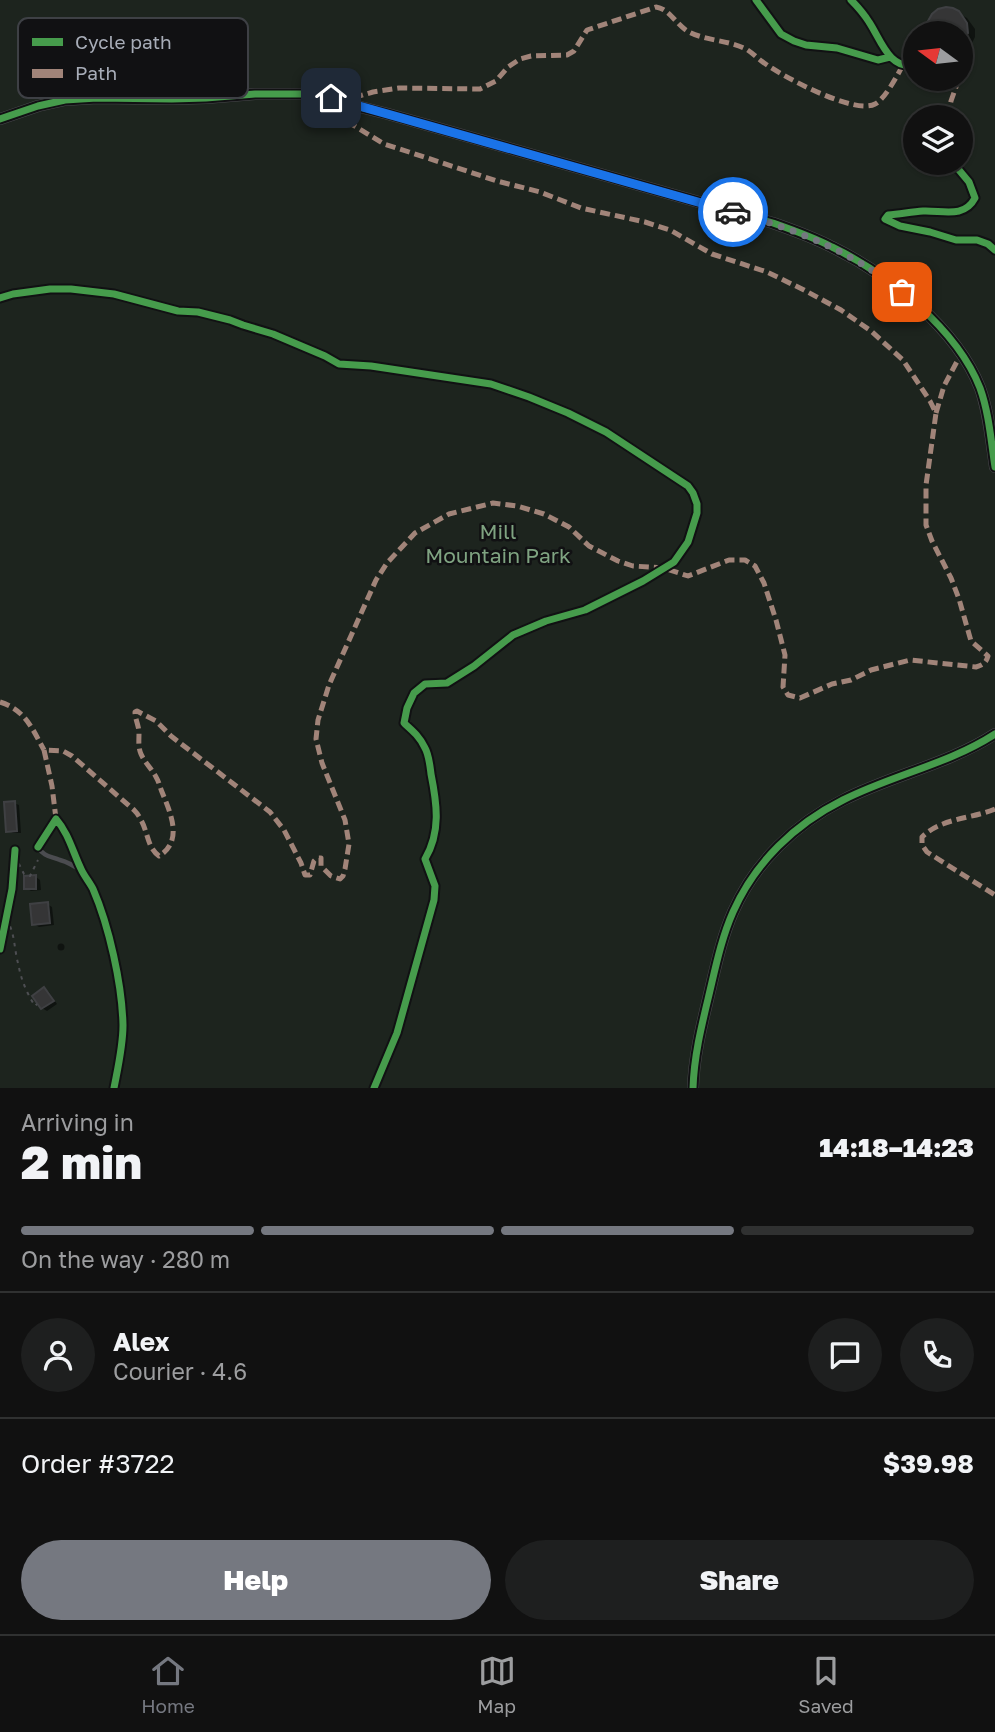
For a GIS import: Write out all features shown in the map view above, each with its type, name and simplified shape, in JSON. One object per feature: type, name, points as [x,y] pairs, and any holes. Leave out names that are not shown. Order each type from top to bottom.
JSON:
[{"type":"street","points":[[248,95],[309,94],[331,98],[773,223],[855,259],[887,280],[925,313],[946,335],[974,374],[987,414],[995,467]]},
{"type":"street","points":[[0,119],[38,106],[86,98]]},
{"type":"street","points":[[134,98],[216,98]]},
{"type":"street","points":[[693,1088],[698,1042],[724,936],[741,895],[768,856],[798,828],[844,800],[906,772],[966,751],[995,734]]},
{"type":"street","points":[[83,872],[104,920],[120,994],[122,1033],[114,1088]]},
{"type":"lane","points":[[851,0],[890,57],[903,65]]},
{"type":"lane","points":[[55,819],[64,828],[83,872],[48,857],[38,848],[55,819]]},
{"type":"path","points":[[11,853],[24,874],[30,876],[42,853]]},
{"type":"path","points":[[11,853],[13,867]]},
{"type":"path","points":[[4,929],[8,909]]},
{"type":"path","points":[[6,919],[11,928],[26,992],[35,1006],[37,1004]]},
{"type":"green space","name":"Mill Mountain Park","points":[[0,0],[995,0],[995,1088],[0,1088]]},
{"type":"building","points":[[953,8],[959,11],[966,21],[928,21],[938,9]]},
{"type":"building","points":[[15,801],[17,831],[6,832],[4,802]]},
{"type":"building","points":[[36,875],[36,889],[24,889],[24,876]]},
{"type":"building","points":[[48,902],[50,923],[32,925],[30,904]]},
{"type":"building","points":[[44,987],[54,1001],[41,1009],[32,996]]},
{"type":"marked path","points":[[56,819],[44,750],[63,751],[72,756],[136,812],[150,844],[159,856],[167,850],[173,826],[157,779],[140,751],[135,715],[137,711],[156,721],[171,736],[270,812],[284,830],[305,875],[310,875],[314,861],[321,858],[321,866],[331,876],[340,879],[345,869],[349,844],[345,820],[322,763],[316,739],[318,720],[329,685],[376,580],[387,563],[415,533],[449,514],[493,503],[517,506],[544,514],[569,527],[589,546],[633,566],[664,568],[688,576],[729,560],[745,560],[755,566],[764,583],[785,655],[783,687],[788,695],[800,698],[871,670],[910,660],[976,667],[984,663],[988,656],[971,641],[951,578],[926,525],[926,485],[936,413],[903,360],[871,331],[841,310],[804,290],[767,272],[712,254],[670,230],[581,208],[540,192],[497,181],[384,144],[353,125],[350,113],[356,97],[373,92],[399,88],[480,89],[496,81],[508,67],[520,59],[567,55],[574,51],[587,30],[656,7],[665,11],[689,32],[746,49],[789,78],[821,94],[852,104],[865,106],[879,101],[903,65]]},
{"type":"marked path","points":[[950,105],[955,91]]},
{"type":"marked path","points":[[936,413],[944,386],[961,354]]},
{"type":"marked path","points":[[0,702],[22,715],[44,750]]},
{"type":"marked path","points":[[995,809],[947,822],[922,837],[922,845],[927,852],[995,895]]},
{"type":"cycle path","points":[[756,0],[781,34],[794,41],[837,48],[878,60],[890,57]]},
{"type":"cycle path","points":[[851,0],[865,16],[887,52],[903,64]]},
{"type":"cycle path","points":[[248,95],[309,94],[388,114],[773,223],[818,240],[853,258],[897,288],[938,325],[955,345],[980,388],[988,417],[995,467]]},
{"type":"cycle path","points":[[0,119],[65,100],[97,98]]},
{"type":"cycle path","points":[[97,98],[206,98]]},
{"type":"cycle path","points":[[963,175],[975,198],[965,209],[952,212],[919,211],[888,215],[885,219],[900,226],[956,240],[977,240],[995,250]]},
{"type":"cycle path","points":[[0,298],[50,289],[114,294],[178,311],[198,312],[230,320],[273,334],[339,364],[371,366],[491,384],[568,413],[606,432],[688,486],[693,493],[697,513],[688,542],[674,562],[585,610],[546,621],[513,635],[474,666],[447,683],[425,684],[414,693],[404,723],[421,741],[430,764],[436,828],[425,859],[435,886],[434,900],[397,1033],[374,1088]]},
{"type":"cycle path","points":[[693,1088],[700,1032],[725,933],[742,894],[765,861],[793,833],[843,800],[959,753],[995,734]]},
{"type":"cycle path","points":[[38,847],[56,819],[93,889],[104,920],[117,974],[123,1025],[114,1088]]},
{"type":"cycle path","points":[[0,949],[12,889],[15,850]]},
{"type":"way so far","points":[[733,212],[773,223],[832,247],[855,259],[902,292]]},
{"type":"route","points":[[331,98],[733,212]]}]
